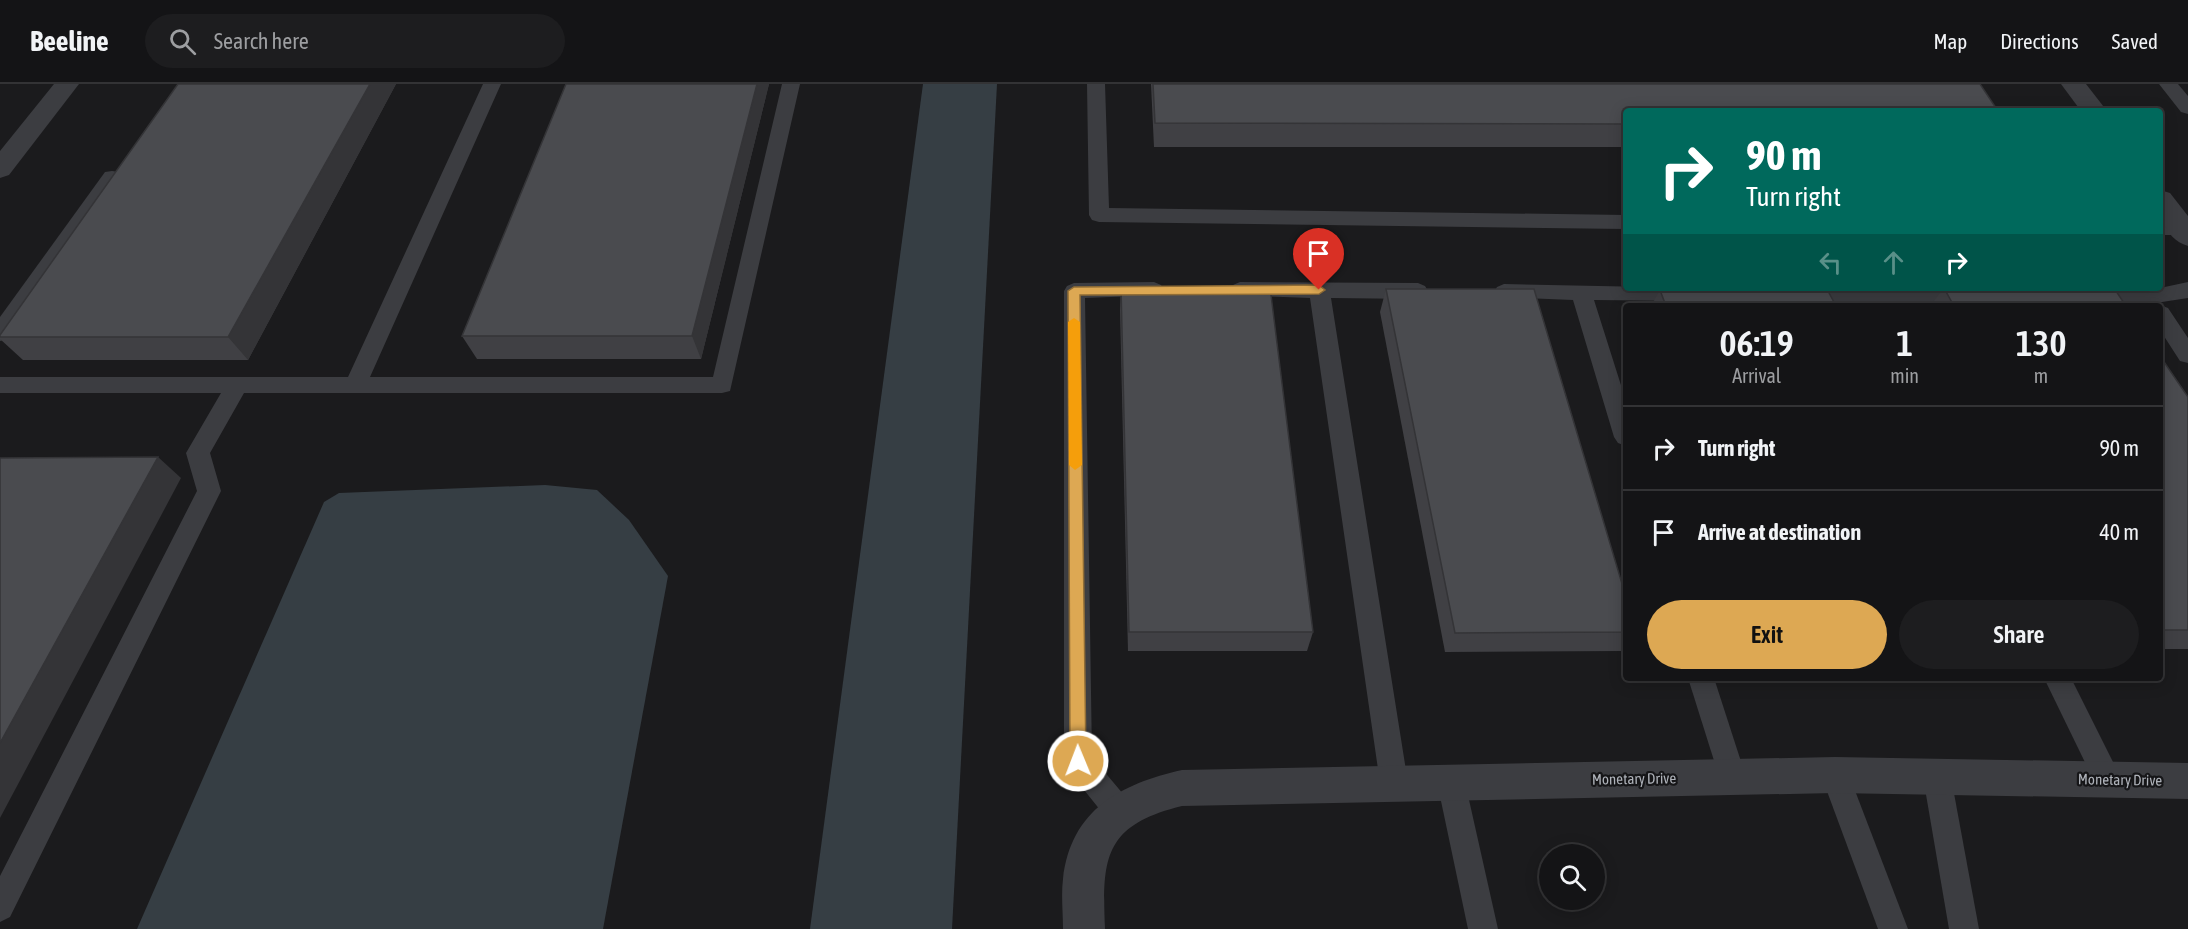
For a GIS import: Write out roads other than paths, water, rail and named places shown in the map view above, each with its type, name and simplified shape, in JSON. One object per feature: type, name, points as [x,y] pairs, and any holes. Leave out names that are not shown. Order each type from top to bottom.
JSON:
[{"type":"street","points":[[0,169],[67,84]]},
{"type":"street","points":[[2073,84],[2092,108]]},
{"type":"street","points":[[2163,204],[2180,230]]},
{"type":"street","name":"Monetary Drive","points":[[1108,824],[1149,794],[1182,788],[1835,775],[2188,781]]},
{"type":"street","points":[[1084,929],[1084,870],[1108,824]]},
{"type":"lane","points":[[354,387],[492,84]]},
{"type":"lane","points":[[4,391],[237,386],[722,385],[791,84]]},
{"type":"lane","points":[[1096,84],[1099,215],[1623,222]]},
{"type":"lane","points":[[2168,84],[2188,108]]},
{"type":"lane","points":[[0,333],[124,161]]},
{"type":"lane","points":[[1108,824],[1078,761],[1074,291],[1179,290]]},
{"type":"lane","points":[[1214,290],[1438,291]]},
{"type":"lane","points":[[1319,290],[1394,783]]},
{"type":"lane","points":[[2159,303],[2188,290]]},
{"type":"lane","points":[[1485,291],[1710,294]]},
{"type":"lane","points":[[1581,292],[1623,427]]},
{"type":"lane","points":[[1781,294],[1866,301],[1995,296]]},
{"type":"lane","points":[[2066,296],[2135,303]]},
{"type":"lane","points":[[2163,317],[2188,355]]},
{"type":"lane","points":[[0,907],[209,491],[198,453],[237,386]]},
{"type":"lane","points":[[1702,681],[1732,777]]},
{"type":"lane","points":[[2058,681],[2108,780]]},
{"type":"lane","points":[[1835,775],[1893,929]]},
{"type":"lane","points":[[1937,777],[1964,929]]},
{"type":"lane","points":[[1451,782],[1483,929]]}]
